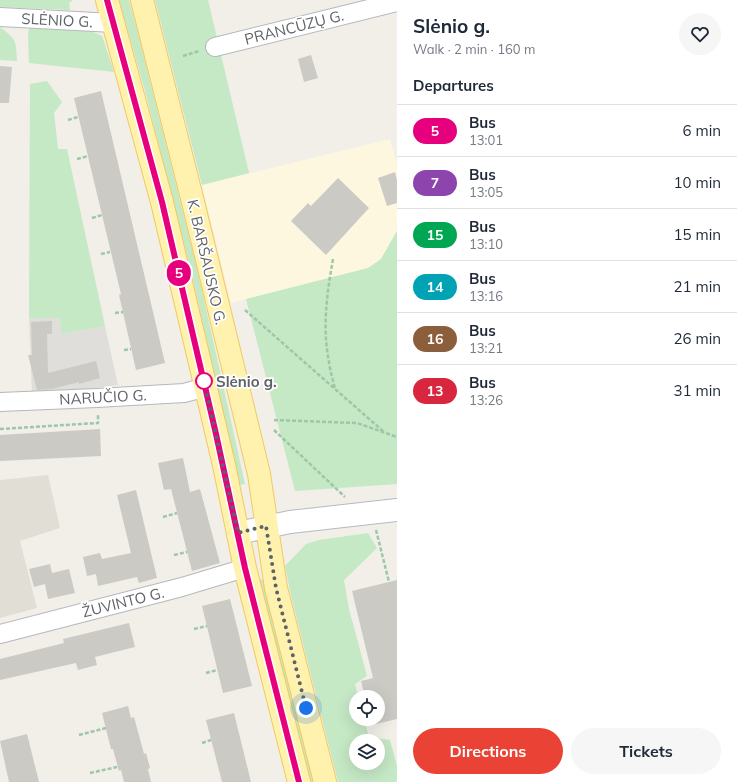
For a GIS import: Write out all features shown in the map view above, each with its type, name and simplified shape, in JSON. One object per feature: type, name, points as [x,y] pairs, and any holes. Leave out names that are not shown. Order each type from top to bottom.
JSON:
[{"type":"main road","name":"K. BARŠAUSKO G.","points":[[107,0],[162,202],[206,387],[245,568],[299,782]]},
{"type":"main road","name":"K. BARŠAUSKO G.","points":[[142,0],[259,474],[276,588],[325,782]]},
{"type":"street","name":"PRANCŪZŲ G.","points":[[215,47],[397,2]]},
{"type":"street","name":"SLĖNIO G.","points":[[0,17],[114,23]]},
{"type":"street","name":"NARUČIO G.","points":[[0,402],[184,393],[206,387]]},
{"type":"street","points":[[238,533],[266,526],[397,510]]},
{"type":"street","name":"ŽUVINTO G.","points":[[0,634],[245,568]]},
{"type":"path","points":[[68,120],[78,117]]},
{"type":"path","points":[[78,159],[88,156]]},
{"type":"path","points":[[92,218],[102,215]]},
{"type":"path","points":[[101,254],[110,252]]},
{"type":"path","points":[[333,259],[327,294],[326,336],[328,361],[335,389]]},
{"type":"path","points":[[245,310],[384,432]]},
{"type":"path","points":[[115,313],[123,312]]},
{"type":"path","points":[[124,350],[131,349]]},
{"type":"path","points":[[0,429],[98,423],[97,398]]},
{"type":"path","points":[[274,420],[357,423],[397,437]]},
{"type":"path","points":[[274,430],[367,513],[389,582]]},
{"type":"path","points":[[163,517],[177,513]]},
{"type":"path","points":[[174,556],[187,552]]},
{"type":"path","points":[[194,629],[206,626]]},
{"type":"path","points":[[206,673],[217,670]]},
{"type":"path","points":[[79,735],[106,728]]},
{"type":"path","points":[[202,743],[211,740]]},
{"type":"path","points":[[90,773],[117,767]]},
{"type":"shaded area","points":[[390,139],[397,164],[397,231],[381,259],[368,268],[231,303],[202,185]]},
{"type":"shaded area","points":[[29,318],[60,318],[61,334],[105,326],[118,385],[32,396]]},
{"type":"shaded area","points":[[48,475],[60,528],[20,541],[37,608],[0,618],[0,480]]},
{"type":"green space","points":[[0,0],[73,0],[69,3],[70,10],[0,7]]},
{"type":"green space","points":[[119,0],[129,0],[139,37],[197,268],[245,484],[239,485],[191,271],[144,87]]},
{"type":"green space","points":[[155,0],[208,0],[249,173],[202,185]]},
{"type":"green space","points":[[0,27],[13,38],[16,45],[17,61],[0,60]]},
{"type":"green space","points":[[30,27],[91,31],[102,36],[114,72],[29,63],[28,33]]},
{"type":"green space","points":[[47,81],[62,102],[54,113],[58,149],[67,149],[105,326],[61,334],[60,318],[29,318],[30,84]]},
{"type":"green space","points":[[397,231],[397,484],[295,491],[246,299],[368,268],[381,259]]},
{"type":"green space","points":[[368,533],[377,548],[344,580],[349,609],[367,676],[355,684],[356,690],[349,690],[349,726],[366,726],[368,734],[349,734],[349,770],[385,770],[385,739],[390,740],[397,766],[397,782],[338,782],[291,596],[285,566],[306,544],[319,540]]},
{"type":"green space","points":[[261,579],[264,581],[314,782],[308,782],[259,581]]},
{"type":"building","points":[[311,55],[318,78],[304,82],[298,59]]},
{"type":"building","points":[[0,66],[12,67],[9,103],[0,103]]},
{"type":"building","points":[[101,91],[165,363],[136,370],[119,295],[121,294],[74,98]]},
{"type":"building","points":[[395,172],[397,180],[397,203],[387,206],[378,178]]},
{"type":"building","points":[[338,178],[369,208],[326,255],[291,221],[308,203],[311,206]]},
{"type":"building","points":[[52,321],[52,334],[47,334],[48,373],[96,361],[100,378],[79,384],[79,382],[52,389],[37,390],[28,355],[32,355],[31,322]]},
{"type":"building","points":[[100,429],[101,456],[0,461],[0,435]]},
{"type":"building","points":[[183,458],[190,492],[200,489],[220,563],[192,571],[171,489],[164,490],[158,463]]},
{"type":"building","points":[[136,490],[157,578],[139,583],[137,577],[98,586],[96,574],[87,576],[83,557],[100,553],[102,559],[131,553],[117,495]]},
{"type":"building","points":[[50,564],[52,573],[69,569],[75,593],[48,599],[45,584],[34,587],[29,569]]},
{"type":"building","points":[[397,580],[397,719],[385,722],[385,690],[363,690],[361,681],[373,678],[352,591]]},
{"type":"building","points":[[230,599],[252,686],[223,693],[202,606]]},
{"type":"building","points":[[129,623],[135,647],[95,657],[97,665],[78,670],[76,663],[0,680],[0,659],[64,643],[63,639]]},
{"type":"building","points":[[128,706],[131,718],[134,717],[144,754],[146,753],[150,768],[148,769],[151,782],[124,782],[121,770],[119,771],[113,749],[111,749],[102,713]]},
{"type":"building","points":[[234,713],[251,782],[222,782],[206,720]]},
{"type":"building","points":[[27,734],[39,782],[9,782],[0,741]]},
{"type":"bus line","name":"5","points":[[107,0],[162,202],[225,473],[245,568],[299,782]]},
{"type":"place","name":"Slėnio g.","points":[[204,381]]},
{"type":"route","points":[[204,381],[238,533],[266,526],[276,588],[306,708]]}]
